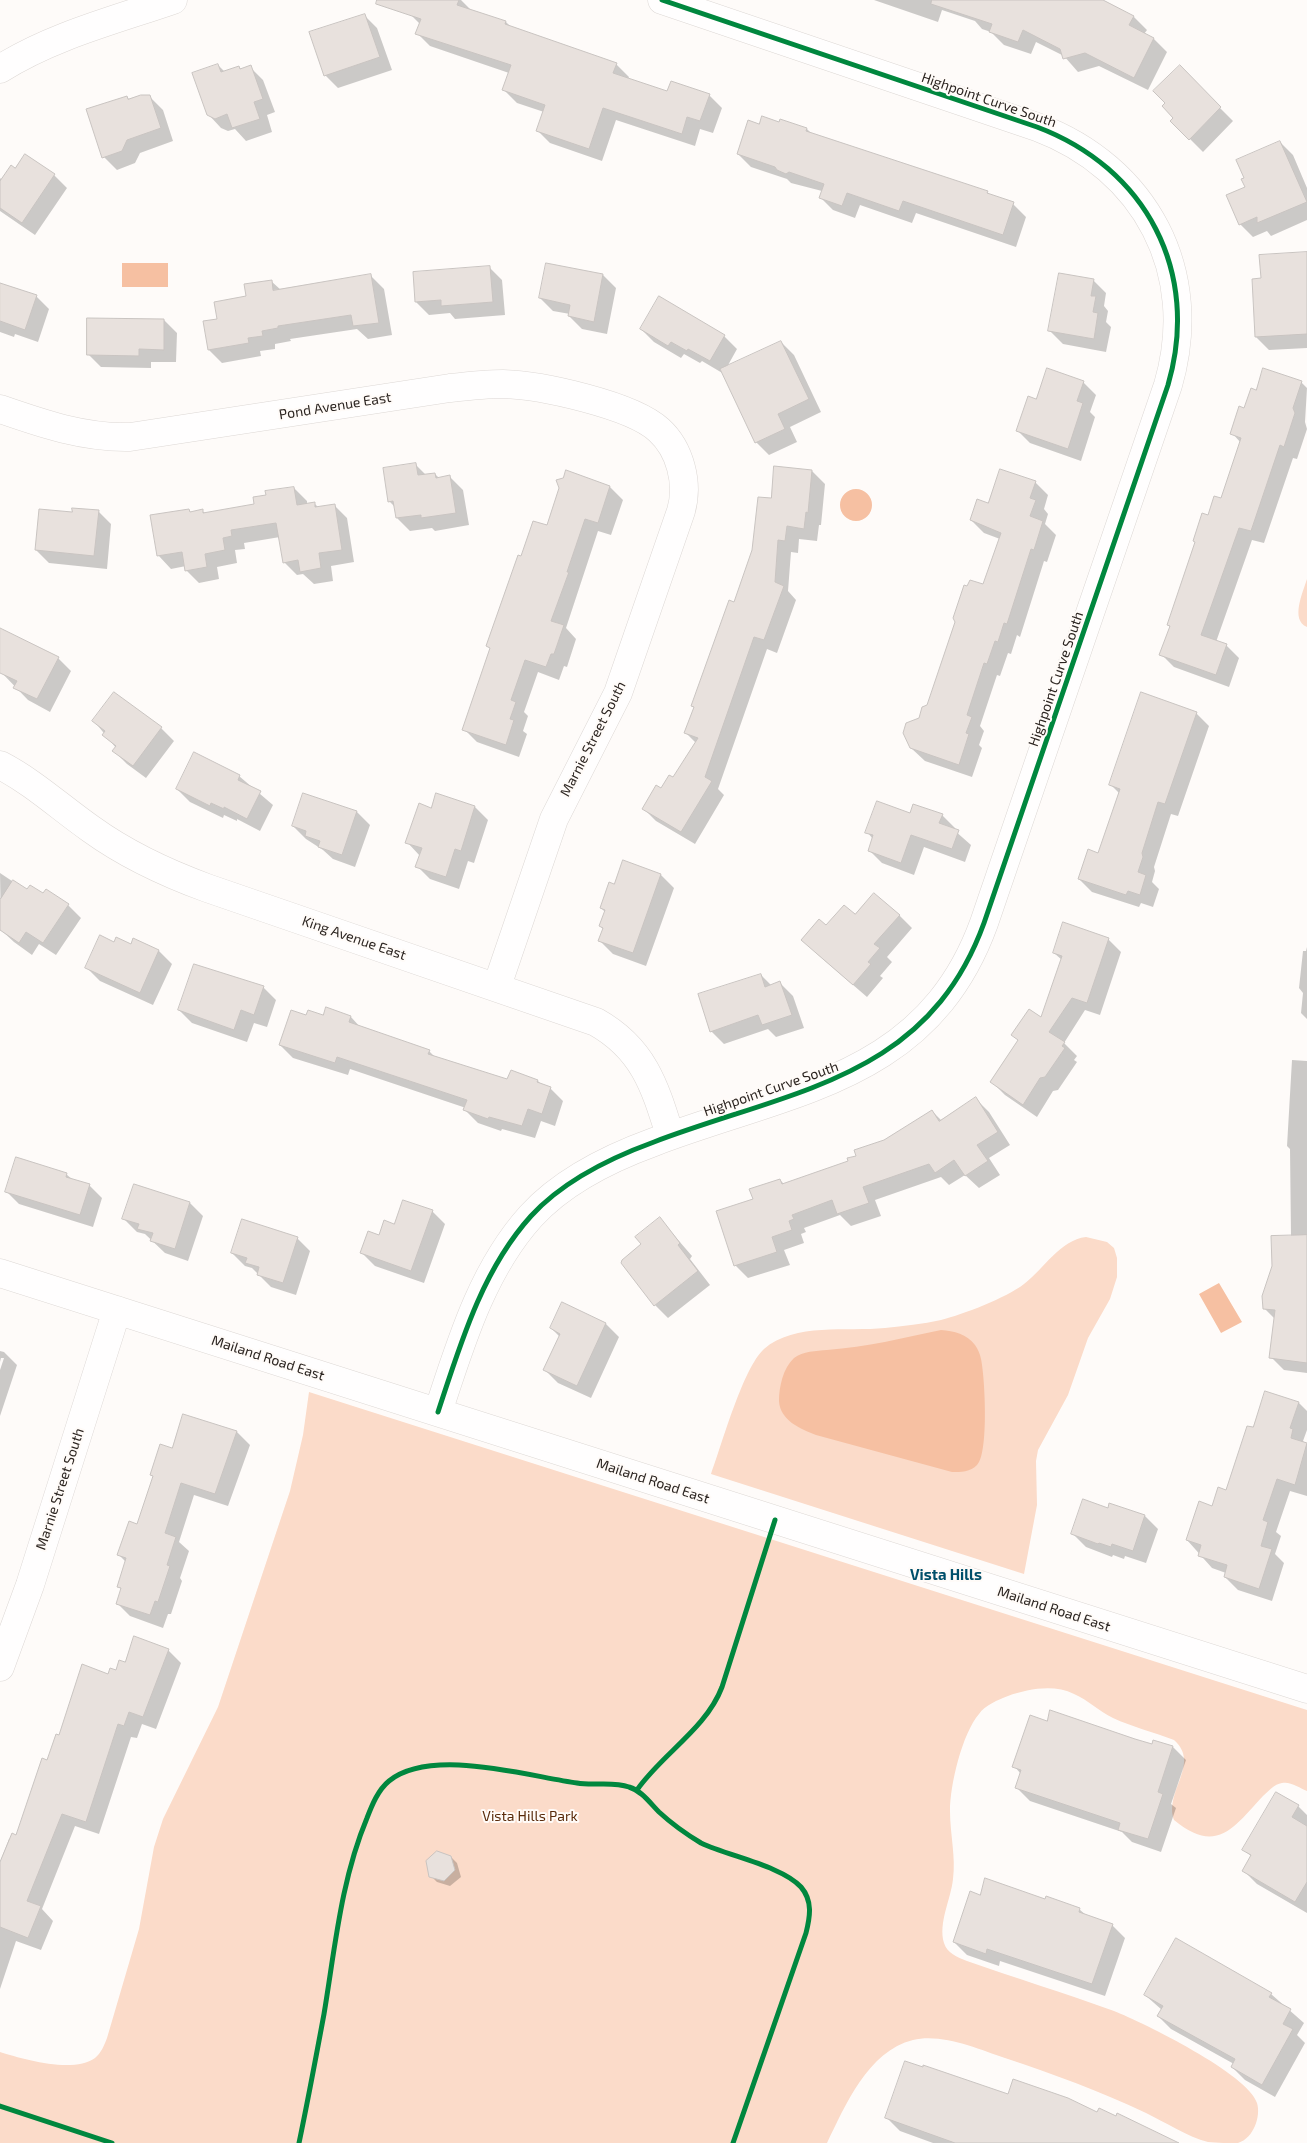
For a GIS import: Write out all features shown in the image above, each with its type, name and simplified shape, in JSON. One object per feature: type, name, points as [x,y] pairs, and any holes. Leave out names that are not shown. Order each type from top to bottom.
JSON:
[{"type":"street","points":[[0,69],[27,53],[50,43],[173,0]]},
{"type":"street","name":"Highpoint Curve South","points":[[438,1412],[460,1348],[484,1290],[510,1244],[531,1216],[545,1202],[584,1175],[620,1155],[670,1135],[818,1086],[854,1070],[890,1050],[917,1027],[960,975],[973,952],[984,924],[1159,413],[1172,370],[1178,331],[1178,304],[1167,255],[1157,231],[1140,202],[1114,173],[1085,150],[1037,127],[662,0]]},
{"type":"street","name":"Pond Avenue East","points":[[0,409],[67,430],[99,436],[130,437],[450,388],[504,384],[545,389],[581,397],[642,418],[664,435]]},
{"type":"street","name":"Marnie Street South","points":[[497,986],[554,819],[618,693],[681,511],[684,497],[682,472],[678,458],[664,435]]},
{"type":"street","name":"King Avenue East","points":[[0,765],[40,791],[103,838],[153,866],[207,888],[585,1017],[617,1035],[633,1050],[647,1071],[659,1099],[670,1135]]},
{"type":"street","name":"Mailand Road East","points":[[0,1273],[1306,1686]]},
{"type":"street","name":"Marnie Street South","points":[[0,1667],[27,1593],[118,1310]]},
{"type":"green space","points":[[1307,579],[1307,627],[1299,618],[1298,612]]},
{"type":"green space","points":[[1086,1237],[1107,1242],[1114,1248],[1117,1258],[1117,1277],[1110,1299],[1088,1338],[1068,1395],[1038,1450],[1036,1461],[1037,1505],[1024,1574],[711,1474],[748,1372],[764,1349],[791,1335],[806,1332],[899,1326],[941,1320],[961,1314],[996,1300],[1016,1289],[1031,1278],[1060,1249],[1077,1239]]},
{"type":"green space","name":"Vista Hills Park","points":[[309,1392],[1307,1710],[1307,1791],[1288,1783],[1276,1785],[1234,1826],[1224,1833],[1214,1836],[1202,1836],[1189,1831],[1174,1820],[1172,1809],[1184,1759],[1181,1749],[1174,1740],[1120,1721],[1079,1696],[1058,1689],[1050,1688],[1016,1693],[988,1705],[973,1723],[967,1734],[958,1760],[952,1788],[950,1811],[954,1871],[943,1927],[944,1943],[947,1949],[967,1961],[1114,2011],[1148,2026],[1216,2064],[1250,2091],[1257,2103],[1257,2120],[1252,2132],[1238,2143],[1200,2140],[1129,2105],[1059,2077],[960,2043],[924,2038],[897,2046],[871,2068],[850,2097],[827,2143],[0,2143],[0,2052],[48,2064],[74,2065],[86,2063],[95,2058],[105,2044],[139,1929],[154,1847],[163,1819],[218,1707],[290,1491],[303,1435]]},
{"type":"shaded area","points":[[122,263],[168,263],[168,287],[122,287]]},
{"type":"shaded area","points":[[856,489],[862,490],[867,494],[871,499],[871,511],[867,516],[862,520],[856,521],[850,520],[845,516],[841,511],[840,505],[841,499],[845,494],[850,490]]},
{"type":"shaded area","points":[[1219,1283],[1242,1322],[1221,1333],[1199,1294]]},
{"type":"shaded area","points":[[941,1330],[955,1332],[968,1338],[976,1347],[981,1359],[985,1398],[985,1431],[981,1458],[972,1469],[952,1472],[816,1435],[792,1423],[780,1408],[780,1390],[784,1372],[790,1362],[801,1354],[842,1349]]},
{"type":"building","points":[[377,0],[459,0],[457,5],[506,21],[505,24],[617,63],[613,73],[667,91],[671,81],[710,94],[700,121],[687,117],[682,134],[603,108],[589,149],[536,131],[545,105],[502,90],[511,65],[415,34],[421,19],[376,4]]},
{"type":"building","points":[[932,0],[1103,0],[1134,16],[1129,25],[1154,38],[1134,78],[1085,53],[1063,59],[1060,49],[1023,30],[1018,42],[989,32],[992,24],[931,4]]},
{"type":"building","points":[[365,14],[380,57],[324,76],[309,32]]},
{"type":"building","points":[[218,64],[221,72],[239,66],[240,69],[251,65],[263,99],[254,102],[260,119],[232,128],[227,114],[215,119],[207,115],[192,73]]},
{"type":"building","points":[[1180,65],[1221,107],[1189,140],[1170,121],[1173,118],[1162,106],[1165,103],[1153,91]]},
{"type":"building","points":[[141,95],[150,95],[161,128],[127,140],[122,151],[102,158],[86,109],[127,96],[128,99]]},
{"type":"building","points":[[762,116],[779,122],[780,119],[807,128],[806,131],[988,191],[987,193],[1014,202],[1003,235],[903,201],[899,211],[847,193],[842,206],[819,198],[824,184],[789,172],[786,174],[775,167],[737,154],[748,120],[759,124]]},
{"type":"building","points":[[1280,141],[1307,202],[1257,223],[1257,217],[1239,225],[1226,195],[1245,187],[1241,179],[1244,178],[1236,160]]},
{"type":"building","points":[[25,154],[55,174],[22,223],[0,208],[0,181],[11,165],[15,168]]},
{"type":"building","points":[[1307,252],[1307,334],[1255,337],[1252,279],[1261,278],[1259,255]]},
{"type":"building","points":[[546,263],[603,274],[594,322],[568,316],[570,305],[539,298]]},
{"type":"building","points":[[490,266],[493,302],[441,306],[441,300],[415,302],[413,272]]},
{"type":"building","points":[[1059,273],[1094,279],[1091,296],[1096,296],[1093,312],[1098,313],[1094,339],[1048,331]]},
{"type":"building","points":[[371,274],[379,323],[353,326],[351,315],[278,326],[278,328],[262,331],[263,336],[248,338],[249,343],[208,350],[203,321],[217,319],[214,302],[246,296],[244,284],[272,280],[273,290]]},
{"type":"building","points":[[0,283],[37,295],[25,330],[0,321]]},
{"type":"building","points":[[659,296],[725,335],[710,361],[671,342],[668,346],[640,329]]},
{"type":"building","points":[[87,318],[164,319],[164,350],[139,349],[139,356],[87,355]]},
{"type":"building","points":[[781,341],[809,399],[778,414],[785,429],[755,443],[720,369]]},
{"type":"building","points":[[1047,368],[1084,381],[1077,401],[1083,403],[1068,449],[1016,431],[1028,396],[1036,399]]},
{"type":"building","points":[[1263,368],[1302,381],[1293,408],[1295,413],[1284,447],[1280,445],[1251,531],[1239,528],[1201,635],[1227,644],[1216,675],[1159,655],[1170,626],[1167,625],[1195,542],[1193,541],[1202,513],[1208,515],[1214,496],[1221,498],[1241,438],[1230,434],[1239,406],[1244,408],[1251,388],[1256,390]]},
{"type":"building","points":[[416,463],[418,475],[435,473],[436,478],[450,475],[456,513],[421,518],[421,515],[396,518],[393,501],[388,502],[383,468]]},
{"type":"building","points":[[774,466],[812,470],[808,513],[806,512],[804,529],[787,526],[785,541],[778,540],[775,582],[784,586],[764,640],[754,637],[705,777],[712,781],[681,832],[642,809],[656,785],[661,788],[669,775],[673,777],[698,738],[684,733],[694,707],[691,706],[729,600],[734,602],[752,550],[758,497],[771,498]]},
{"type":"building","points":[[1000,469],[1036,481],[1030,498],[1036,500],[1030,516],[1043,521],[1034,550],[1031,549],[1007,624],[1004,623],[998,642],[995,641],[987,664],[984,663],[967,715],[972,717],[966,733],[969,734],[959,765],[910,748],[903,733],[906,723],[919,718],[922,707],[927,705],[955,622],[953,618],[964,585],[967,586],[970,580],[983,584],[1001,533],[970,520],[977,499],[988,503]]},
{"type":"building","points":[[566,470],[610,486],[598,523],[585,519],[567,572],[569,572],[551,621],[564,625],[554,654],[551,654],[546,667],[525,660],[511,700],[516,702],[510,719],[514,720],[506,745],[462,730],[490,648],[486,646],[518,555],[521,556],[533,521],[547,525],[559,488],[556,480],[563,478]]},
{"type":"building","points":[[294,487],[297,505],[315,502],[315,507],[335,504],[342,550],[319,553],[321,568],[300,572],[298,560],[283,563],[276,523],[231,530],[232,536],[223,538],[225,550],[205,554],[207,567],[185,571],[182,552],[157,556],[150,515],[189,509],[190,512],[203,509],[203,513],[254,504],[253,497],[266,495],[265,491]]},
{"type":"building","points":[[72,508],[99,510],[94,556],[35,550],[39,509],[72,512]]},
{"type":"building","points":[[0,628],[59,657],[37,699],[13,688],[17,681],[0,673]]},
{"type":"building","points":[[114,692],[162,727],[133,766],[112,751],[116,746],[102,735],[105,731],[92,721]]},
{"type":"building","points":[[1141,692],[1197,712],[1165,804],[1158,802],[1142,853],[1143,857],[1138,872],[1146,875],[1140,895],[1128,891],[1126,895],[1078,879],[1088,849],[1098,853],[1120,789],[1109,785]]},
{"type":"building","points":[[194,752],[240,775],[238,780],[261,791],[247,819],[224,807],[224,809],[211,803],[210,806],[176,789]]},
{"type":"building","points":[[303,793],[357,811],[342,855],[318,847],[320,841],[305,836],[306,831],[292,826]]},
{"type":"building","points":[[436,793],[475,806],[461,851],[455,849],[446,877],[415,867],[422,848],[405,843],[419,803],[431,808]]},
{"type":"building","points":[[877,801],[910,813],[913,804],[943,814],[939,823],[959,830],[952,849],[911,835],[901,863],[868,851],[873,835],[865,833]]},
{"type":"building","points":[[623,860],[661,874],[633,953],[598,941],[603,928],[599,926],[605,910],[600,908],[609,882],[614,884]]},
{"type":"building","points":[[13,880],[27,889],[30,885],[43,893],[46,889],[69,904],[43,943],[26,932],[19,943],[0,930],[0,900]]},
{"type":"building","points":[[874,893],[900,915],[874,944],[880,948],[868,962],[871,964],[853,985],[801,940],[819,919],[826,925],[844,905],[855,914]]},
{"type":"building","points":[[1063,922],[1109,938],[1087,1003],[1072,998],[1049,1032],[1065,1042],[1062,1046],[1065,1048],[1045,1077],[1040,1078],[1023,1105],[990,1082],[1018,1040],[1011,1035],[1029,1009],[1041,1017],[1062,956],[1053,953]]},
{"type":"building","points":[[100,935],[114,942],[116,937],[131,944],[133,938],[159,950],[140,993],[85,968]]},
{"type":"building","points":[[194,964],[264,986],[254,1015],[241,1010],[234,1030],[178,1010]]},
{"type":"building","points":[[761,974],[765,987],[780,981],[792,1015],[762,1025],[758,1015],[710,1032],[698,994]]},
{"type":"building","points":[[326,1007],[351,1016],[349,1022],[430,1050],[428,1054],[507,1079],[511,1070],[538,1080],[537,1082],[551,1087],[542,1114],[528,1109],[522,1126],[489,1117],[488,1119],[463,1110],[467,1100],[337,1057],[335,1063],[279,1045],[291,1010],[306,1015],[308,1010],[323,1015]]},
{"type":"building","points":[[976,1097],[998,1132],[977,1145],[988,1161],[965,1176],[954,1160],[935,1173],[929,1164],[863,1187],[869,1203],[837,1214],[832,1200],[792,1215],[794,1219],[789,1221],[792,1230],[772,1237],[777,1252],[734,1266],[716,1211],[753,1199],[749,1189],[780,1179],[782,1184],[848,1161],[847,1158],[856,1156],[854,1150],[884,1140],[932,1110],[939,1121]]},
{"type":"building","points":[[16,1157],[67,1173],[66,1177],[90,1184],[80,1215],[5,1192]]},
{"type":"building","points":[[134,1184],[190,1202],[175,1249],[150,1241],[153,1233],[137,1229],[139,1224],[122,1219]]},
{"type":"building","points":[[403,1200],[433,1210],[411,1271],[360,1253],[368,1231],[379,1235],[384,1220],[394,1224]]},
{"type":"building","points":[[660,1217],[698,1271],[654,1306],[621,1263],[641,1244],[635,1237]]},
{"type":"building","points":[[242,1219],[298,1237],[283,1283],[257,1275],[259,1267],[245,1263],[247,1258],[231,1253]]},
{"type":"building","points":[[1307,1235],[1307,1363],[1269,1358],[1275,1310],[1263,1309],[1262,1296],[1272,1266],[1271,1236]]},
{"type":"building","points":[[562,1302],[606,1323],[577,1386],[543,1370],[560,1334],[550,1328]]},
{"type":"building","points":[[1265,1391],[1299,1402],[1290,1428],[1293,1429],[1291,1438],[1307,1443],[1295,1485],[1277,1479],[1263,1520],[1268,1522],[1261,1546],[1272,1549],[1259,1589],[1224,1577],[1227,1565],[1198,1556],[1201,1545],[1186,1540],[1199,1501],[1212,1506],[1218,1487],[1226,1490],[1247,1426],[1253,1427]]},
{"type":"building","points":[[183,1414],[237,1431],[215,1494],[181,1483],[165,1533],[176,1537],[167,1565],[170,1566],[158,1602],[155,1601],[150,1615],[116,1604],[121,1588],[117,1587],[126,1558],[117,1555],[129,1521],[137,1524],[153,1476],[150,1475],[160,1444],[172,1448]]},
{"type":"building","points":[[1083,1499],[1108,1508],[1109,1503],[1145,1515],[1133,1551],[1112,1544],[1111,1547],[1098,1544],[1071,1534]]},
{"type":"building","points":[[134,1636],[169,1649],[143,1717],[129,1712],[124,1726],[118,1724],[86,1822],[62,1814],[27,1901],[41,1906],[28,1938],[0,1927],[0,1862],[12,1833],[16,1835],[42,1758],[47,1760],[56,1734],[59,1735],[82,1664],[108,1674],[110,1668],[116,1670],[119,1660],[125,1662]]},
{"type":"building","points":[[1050,1710],[1152,1744],[1153,1740],[1173,1746],[1158,1792],[1163,1794],[1148,1839],[1118,1830],[1120,1823],[1015,1788],[1021,1770],[1012,1767],[1030,1715],[1047,1721]]},
{"type":"building","points":[[1276,1792],[1299,1805],[1292,1817],[1307,1826],[1307,1882],[1295,1902],[1242,1871],[1251,1855],[1242,1850]]},
{"type":"building","points":[[437,1851],[451,1856],[455,1870],[444,1881],[429,1877],[426,1861]]},
{"type":"building","points":[[985,1878],[1045,1899],[1046,1896],[1080,1908],[1079,1912],[1113,1924],[1092,1984],[987,1949],[986,1954],[953,1942],[970,1891],[980,1895]]},
{"type":"building","points":[[1176,1938],[1272,1993],[1269,1997],[1291,2009],[1283,2024],[1293,2029],[1262,2085],[1231,2067],[1235,2059],[1157,2016],[1163,2006],[1144,1995]]},
{"type":"building","points":[[905,2061],[923,2067],[923,2065],[1008,2094],[1013,2079],[1068,2098],[1097,2112],[1099,2108],[1116,2116],[1117,2113],[1179,2143],[955,2143],[885,2118]]},
{"type":"cycle path","points":[[438,1412],[464,1335],[486,1284],[514,1237],[544,1203],[572,1181],[621,1155],[803,1091],[849,1072],[890,1048],[928,1016],[959,975],[984,923],[1168,385],[1176,343],[1177,303],[1170,265],[1156,229],[1135,197],[1108,169],[1075,145],[1037,127],[662,0]]},
{"type":"cycle path","points":[[637,1790],[647,1777],[695,1729],[715,1702],[722,1687],[775,1520]]},
{"type":"cycle path","points":[[299,2143],[324,2014],[345,1890],[358,1842],[373,1803],[389,1781],[407,1771],[429,1766],[454,1765],[507,1770],[577,1783],[617,1784],[629,1787],[642,1794],[669,1821],[701,1843],[781,1873],[805,1892],[810,1909],[806,1933],[733,2143]]},
{"type":"cycle path","points":[[0,2106],[112,2143]]},
{"type":"district","name":"Vista Hills","points":[[946,1575]]}]
